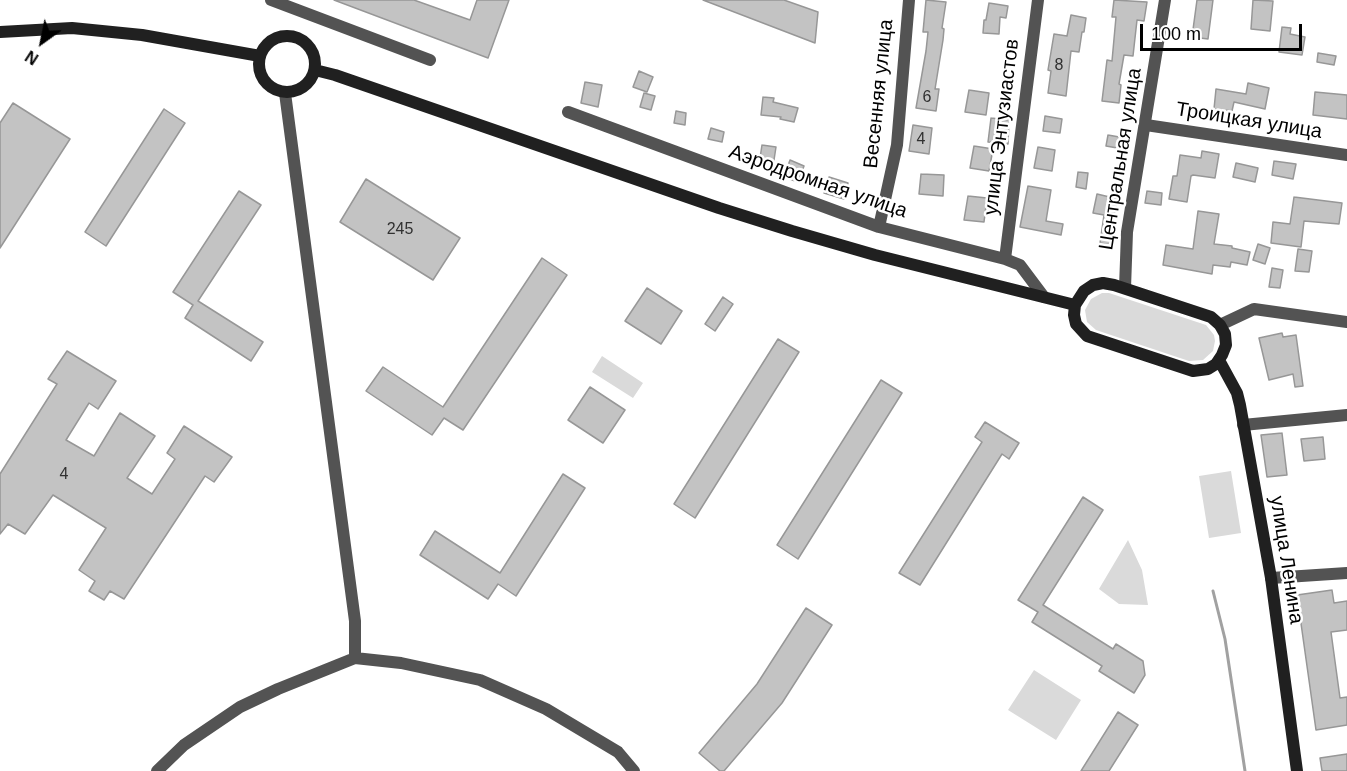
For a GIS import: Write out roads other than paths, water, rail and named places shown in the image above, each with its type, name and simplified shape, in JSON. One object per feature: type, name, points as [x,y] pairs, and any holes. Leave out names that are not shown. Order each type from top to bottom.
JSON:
[{"type":"street","points":[[271,0],[430,60]]},
{"type":"street","name":"Весенняя улица","points":[[879,227],[897,146],[909,0]]},
{"type":"street","name":"улица Энтузиастов","points":[[1005,259],[1038,0]]},
{"type":"street","name":"Центральная улица","points":[[1125,288],[1127,232],[1165,0]]},
{"type":"street","points":[[0,32],[72,28],[142,35],[260,56]]},
{"type":"street","points":[[290,36],[300,39],[309,46],[315,56],[315,70],[313,78],[306,86],[296,92],[285,93],[274,90],[265,83],[260,73],[260,56],[269,42],[279,37],[290,36]]},
{"type":"street","points":[[315,70],[771,224],[875,255],[1075,305]]},
{"type":"street","points":[[285,93],[355,621],[355,658]]},
{"type":"street","name":"Аэродромная улица","points":[[568,112],[879,227],[1005,259],[1020,266],[1044,297]]},
{"type":"street","name":"Троицкая улица","points":[[1146,125],[1347,155]]},
{"type":"street","points":[[1098,284],[1125,288],[1204,314],[1220,325],[1225,334],[1226,345],[1219,360],[1208,369],[1193,371],[1100,342],[1079,329],[1075,320],[1075,305],[1084,291],[1098,284]]},
{"type":"street","points":[[1220,325],[1254,309],[1347,322]]},
{"type":"street","name":"улица Ленина","points":[[1219,360],[1237,393],[1271,578],[1297,771]]},
{"type":"street","points":[[1243,425],[1347,415]]},
{"type":"street","points":[[1271,578],[1347,573]]},
{"type":"street","points":[[157,771],[184,745],[240,707],[355,658],[401,663],[480,680],[546,709],[618,752],[634,771]]},
{"type":"waterway","points":[[1213,591],[1225,639],[1245,771]]}]
